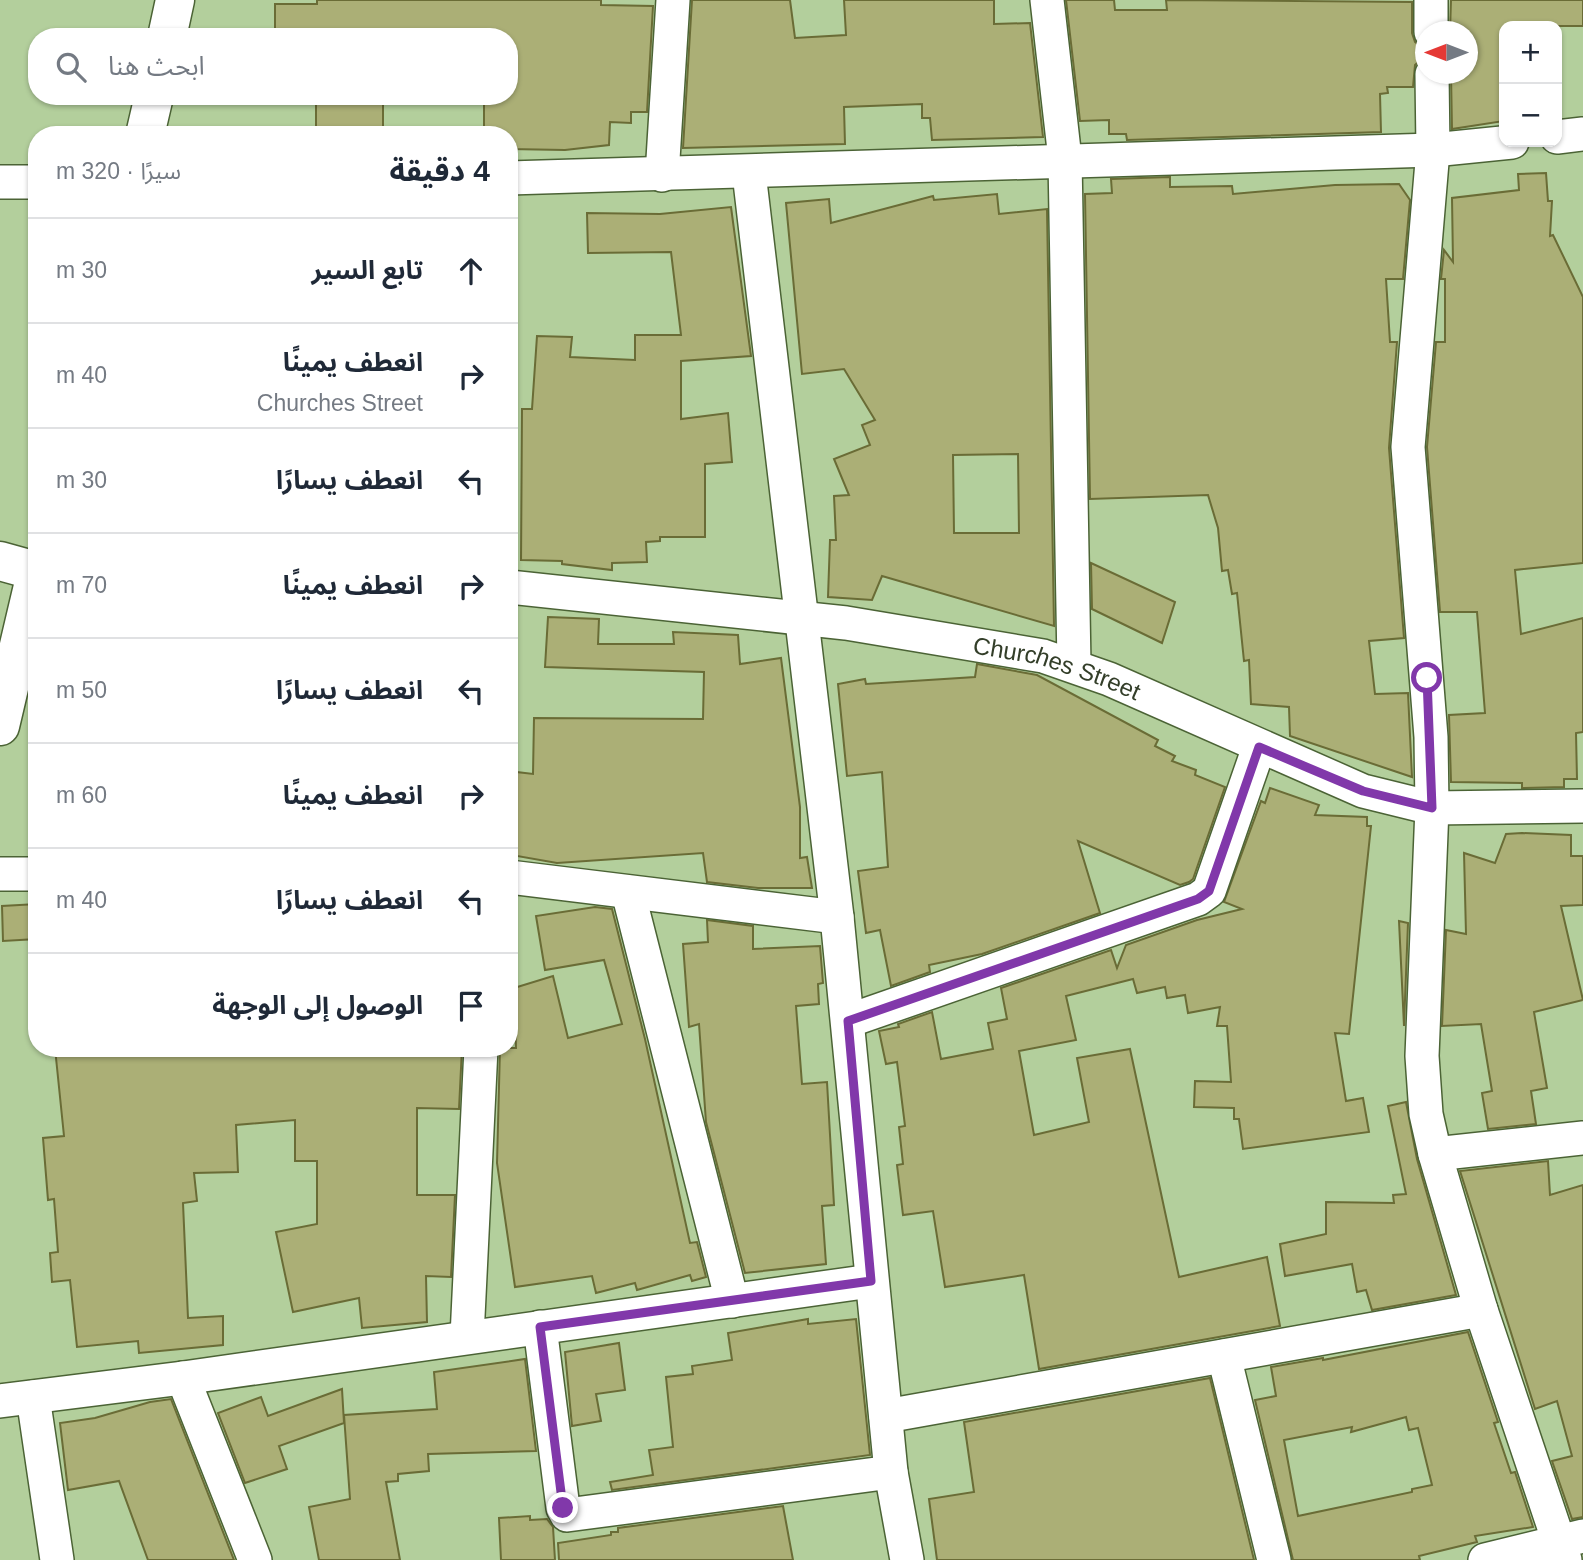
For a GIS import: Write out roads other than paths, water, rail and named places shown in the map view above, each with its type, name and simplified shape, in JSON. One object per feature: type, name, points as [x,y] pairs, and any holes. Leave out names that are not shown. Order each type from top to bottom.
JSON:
[{"type":"street","points":[[169,28],[175,0]]},
{"type":"street","points":[[662,175],[673,0]]},
{"type":"street","points":[[1046,0],[1065,159],[1074,665]]},
{"type":"street","points":[[1431,0],[1431,21]]},
{"type":"street","points":[[1432,84],[1433,150],[1408,447],[1430,725],[1432,808],[1422,1056],[1426,1114],[1435,1154],[1540,1494],[1569,1547],[1485,1560]]},
{"type":"street","points":[[147,126],[152,105]]},
{"type":"street","points":[[518,178],[748,173],[1065,159],[1433,150],[1499,143]]},
{"type":"street","points":[[748,173],[837,918],[891,1472],[907,1560]]},
{"type":"street","points":[[0,182],[28,182]]},
{"type":"street","points":[[0,561],[28,568]]},
{"type":"street","name":"Churches Street","points":[[518,588],[802,617],[1014,650],[1074,665],[1363,791],[1432,808],[1583,806]]},
{"type":"street","points":[[0,726],[28,608]]},
{"type":"street","points":[[848,1021],[1198,899],[1209,891],[1259,747]]},
{"type":"street","points":[[0,874],[28,874]]},
{"type":"street","points":[[518,878],[837,918]]},
{"type":"street","points":[[628,892],[732,1301]]},
{"type":"street","points":[[467,1337],[481,1057]]},
{"type":"street","points":[[1435,1154],[1583,1138]]},
{"type":"street","points":[[0,1401],[183,1378],[871,1281]]},
{"type":"street","points":[[886,1416],[1482,1310]]},
{"type":"street","points":[[540,1327],[563,1508],[567,1515],[891,1472]]},
{"type":"street","points":[[1224,1356],[1273,1560]]},
{"type":"street","points":[[183,1378],[254,1560]]},
{"type":"street","points":[[33,1397],[57,1560]]}]
